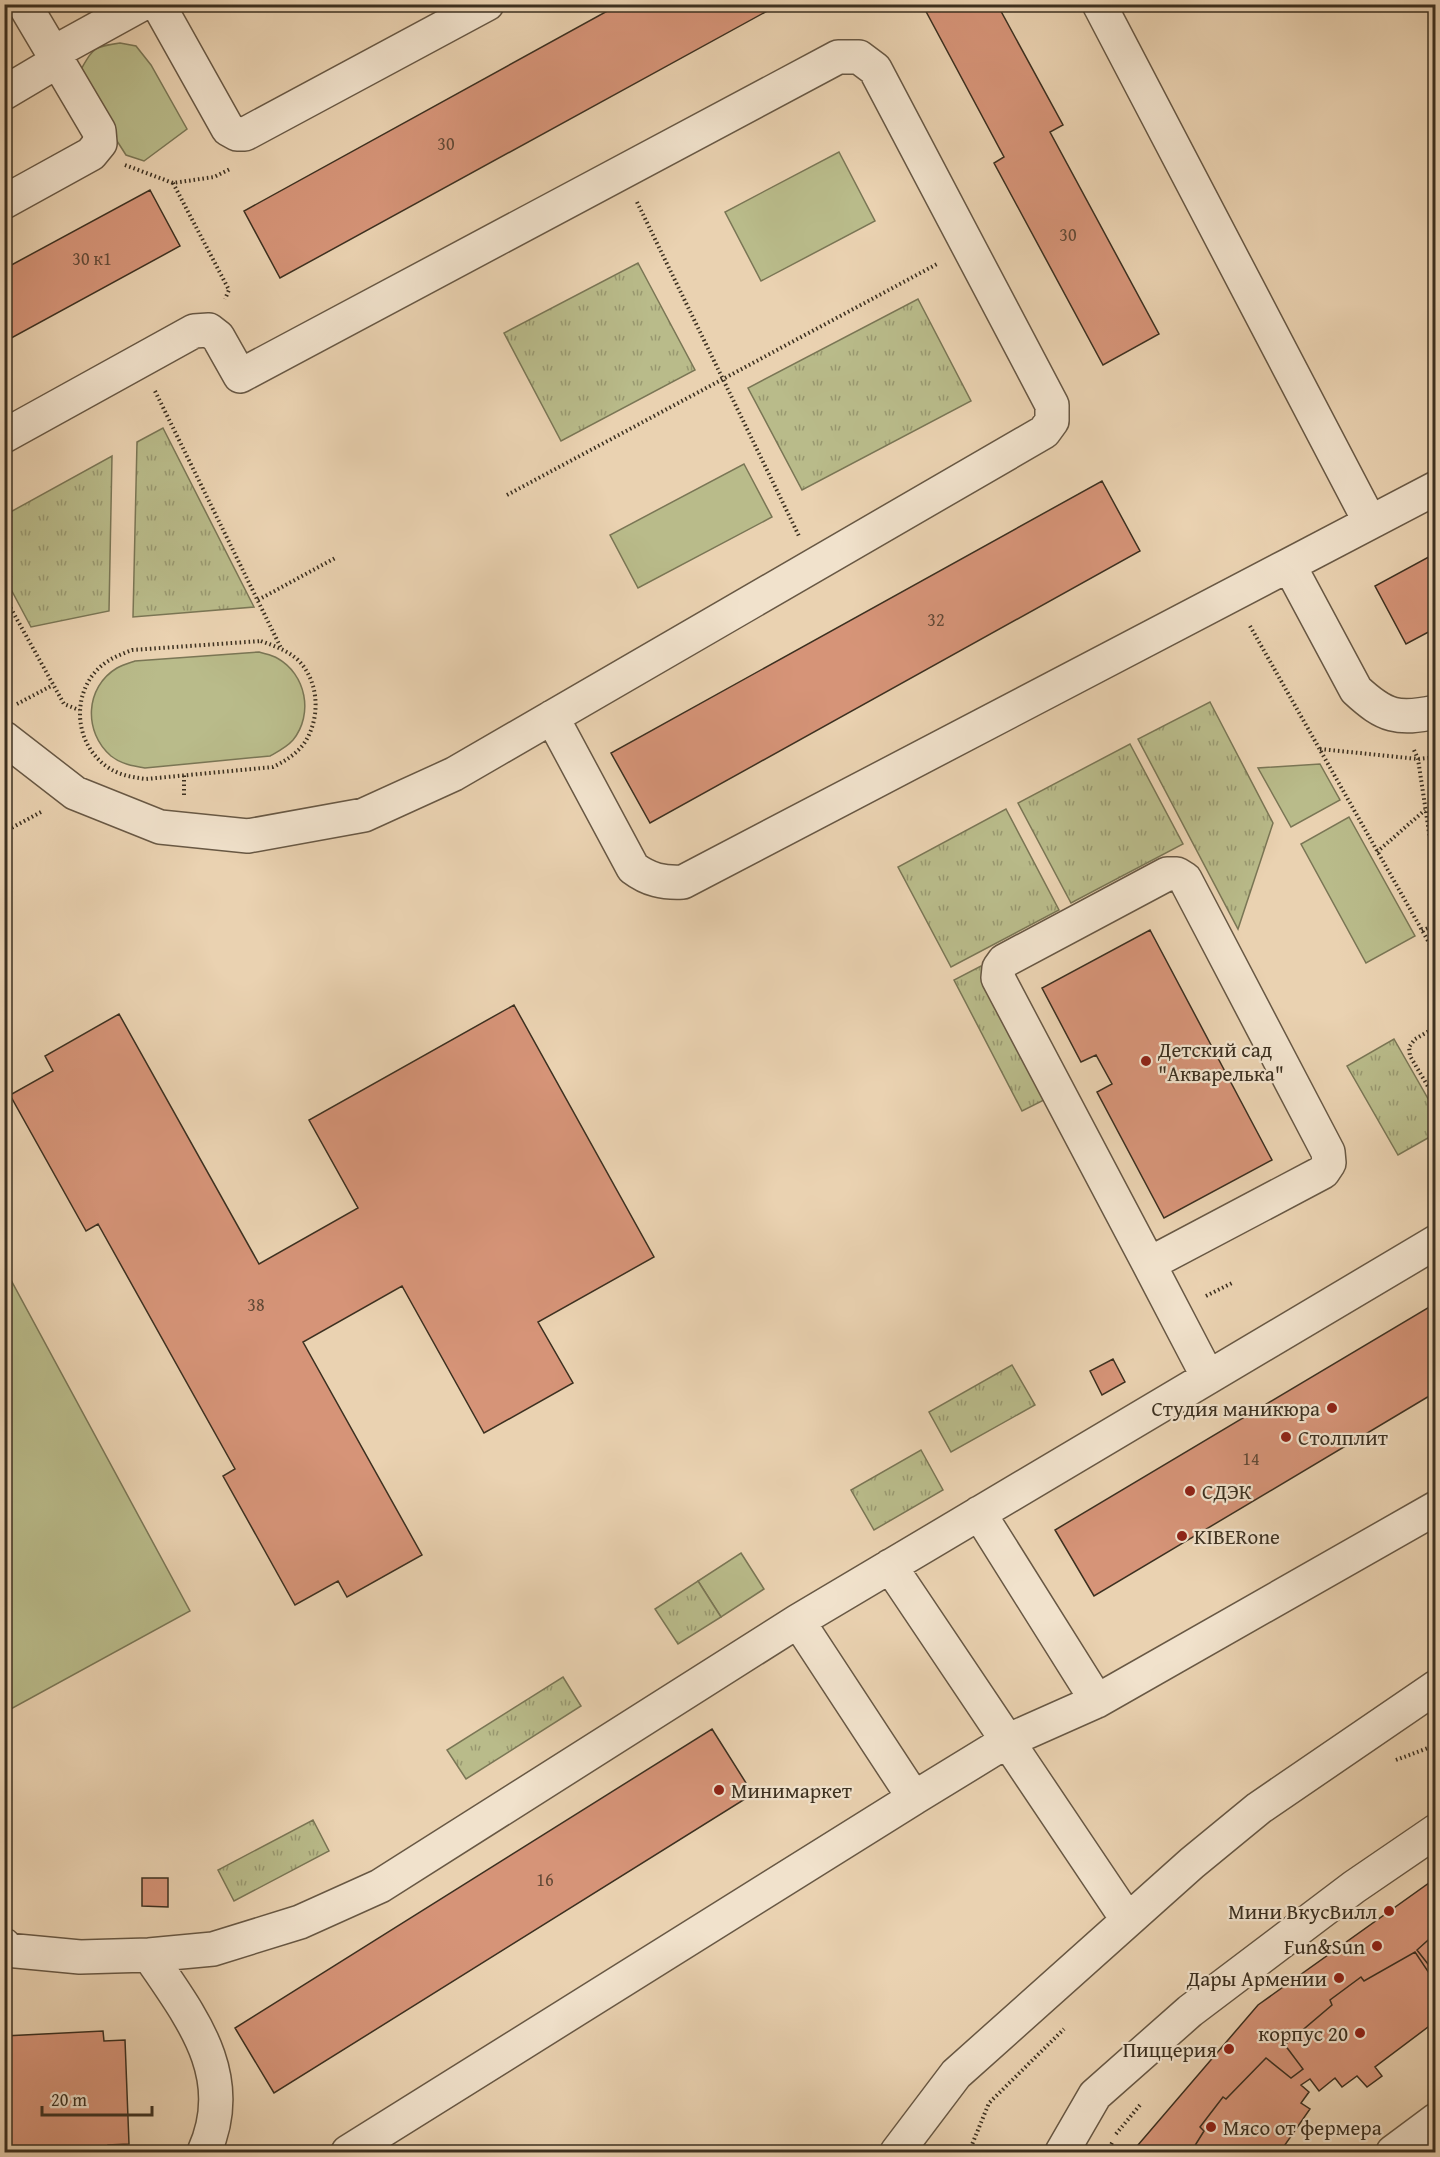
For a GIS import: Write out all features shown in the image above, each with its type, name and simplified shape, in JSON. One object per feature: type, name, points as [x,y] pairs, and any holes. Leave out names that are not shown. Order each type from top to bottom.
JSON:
[{"type":"street","points":[[4,202],[91,154],[100,143],[99,131],[24,4]]},
{"type":"street","points":[[4,93],[56,57],[142,4]]},
{"type":"street","points":[[158,4],[228,129],[237,134],[245,134],[487,4]]},
{"type":"street","points":[[1099,4],[1370,522]]},
{"type":"street","points":[[4,436],[194,331],[209,330],[218,337],[240,376],[838,57],[859,57],[875,69],[1052,405],[1052,421],[1044,432],[454,774],[364,815],[248,836],[160,827],[75,793],[4,738]]},
{"type":"street","points":[[552,717],[633,868],[647,878],[667,883],[683,882],[1436,488]]},
{"type":"street","points":[[1289,565],[1356,690],[1371,704],[1385,712],[1409,718],[1436,712]]},
{"type":"street","points":[[1149,1264],[1323,1172],[1329,1163],[1328,1152],[1323,1142],[1185,879],[1177,874],[1167,874],[1004,961],[999,968],[998,978],[1208,1377]]},
{"type":"street","points":[[5,1948],[81,1957],[149,1955],[213,1949],[300,1922],[380,1886],[798,1621],[1436,1242]]},
{"type":"street","points":[[348,2152],[1007,1741],[1097,1701],[1436,1508]]},
{"type":"street","points":[[979,1514],[1097,1701]]},
{"type":"street","points":[[890,1566],[1127,1919]]},
{"type":"street","points":[[798,1621],[914,1798]]},
{"type":"street","points":[[897,2152],[956,2074],[1127,1919],[1259,1808],[1436,1687]]},
{"type":"street","points":[[1062,2152],[1095,2095],[1190,2011],[1354,1887],[1436,1831]]},
{"type":"street","points":[[149,1955],[197,2028],[207,2050],[213,2073],[215,2097],[213,2121],[204,2152]]},
{"type":"street","points":[[1393,2152],[1436,2120]]},
{"type":"path","points":[[100,143],[126,166],[173,183],[214,177],[248,160],[237,134]]},
{"type":"path","points":[[622,172],[813,565]]},
{"type":"path","points":[[173,183],[229,290],[209,330]]},
{"type":"path","points":[[507,495],[969,247]]},
{"type":"path","points":[[140,361],[281,648]]},
{"type":"path","points":[[258,600],[337,557]]},
{"type":"path","points":[[1232,594],[1436,955]]},
{"type":"path","points":[[4,596],[63,704],[79,710]]},
{"type":"path","points":[[261,641],[281,648],[298,660],[310,678],[316,698],[315,715],[311,732],[302,746],[290,758],[273,766],[146,779],[124,776],[106,766],[91,751],[81,731],[79,710],[84,689],[96,671],[112,658],[132,650],[261,641]]},
{"type":"path","points":[[14,706],[53,685]]},
{"type":"path","points":[[1398,715],[1418,759],[1436,879]]},
{"type":"path","points":[[1319,749],[1418,759],[1436,757]]},
{"type":"path","points":[[1377,852],[1425,810]]},
{"type":"path","points":[[1422,931],[1436,924]]},
{"type":"path","points":[[1436,1027],[1415,1039],[1409,1047],[1410,1056],[1436,1100]]},
{"type":"path","points":[[1391,1761],[1436,1745]]},
{"type":"path","points":[[969,2152],[989,2103],[1071,2022]]},
{"type":"green space","points":[[120,43],[136,46],[151,65],[187,129],[144,161],[126,155],[85,91],[80,71],[88,57],[99,47]]},
{"type":"green space","points":[[839,152],[875,221],[761,281],[725,212]]},
{"type":"green space","points":[[638,263],[695,370],[561,441],[504,333]]},
{"type":"green space","points":[[918,299],[971,401],[802,490],[748,388]]},
{"type":"green space","points":[[163,428],[254,607],[133,617],[137,442]]},
{"type":"green space","points":[[112,456],[109,611],[31,627],[5,578],[5,515]]},
{"type":"green space","points":[[744,464],[772,517],[638,588],[610,535]]},
{"type":"green space","points":[[259,652],[275,657],[287,665],[295,674],[304,695],[305,707],[300,730],[283,749],[270,756],[145,768],[115,759],[102,746],[92,723],[94,698],[106,676],[119,667],[135,661]]},
{"type":"green space","points":[[1210,702],[1273,823],[1238,929],[1138,739]]},
{"type":"green space","points":[[1130,744],[1183,844],[1071,903],[1018,803]]},
{"type":"green space","points":[[1320,764],[1340,800],[1291,827],[1258,768]]},
{"type":"green space","points":[[1006,809],[1059,910],[951,967],[898,867]]},
{"type":"green space","points":[[1349,817],[1415,936],[1366,963],[1301,844]]},
{"type":"green space","points":[[981,966],[1050,1097],[1022,1111],[954,980]]},
{"type":"green space","points":[[1394,1039],[1435,1111],[1435,1134],[1398,1155],[1347,1066]]},
{"type":"green space","points":[[5,1269],[190,1611],[9,1710],[4,1702]]},
{"type":"green space","points":[[1012,1365],[1035,1405],[951,1452],[929,1412]]},
{"type":"green space","points":[[921,1450],[943,1490],[874,1530],[851,1490]]},
{"type":"green space","points":[[741,1553],[764,1589],[721,1617],[698,1581]]},
{"type":"green space","points":[[698,1581],[721,1617],[678,1644],[655,1609]]},
{"type":"green space","points":[[563,1677],[581,1706],[466,1779],[447,1750]]},
{"type":"green space","points":[[313,1820],[329,1851],[234,1901],[218,1870]]},
{"type":"building","points":[[620,4],[780,4],[280,278],[244,211]]},
{"type":"building","points":[[922,4],[997,4],[1063,125],[1050,132],[1159,334],[1103,365],[994,163],[1004,157]]},
{"type":"building","points":[[150,190],[180,246],[4,342],[4,269]]},
{"type":"building","points":[[1102,481],[1140,551],[650,823],[611,753]]},
{"type":"building","points":[[1436,553],[1436,628],[1406,644],[1375,586]]},
{"type":"building","points":[[1150,930],[1272,1160],[1164,1218],[1097,1092],[1112,1084],[1096,1055],[1081,1062],[1042,988]]},
{"type":"building","points":[[514,1005],[654,1257],[538,1322],[573,1383],[484,1433],[402,1286],[303,1342],[422,1555],[347,1597],[338,1581],[295,1605],[223,1476],[235,1469],[98,1224],[86,1231],[10,1095],[53,1071],[45,1056],[119,1014],[259,1264],[358,1208],[309,1120]]},
{"type":"building","points":[[1436,1303],[1436,1392],[1094,1596],[1055,1530]]},
{"type":"building","points":[[1113,1359],[1125,1382],[1102,1395],[1090,1371]]},
{"type":"building","points":[[712,1729],[753,1794],[274,2093],[235,2028]]},
{"type":"building","points":[[142,1878],[168,1878],[168,1907],[142,1906]]},
{"type":"building","points":[[1436,1878],[1436,1933],[1417,1950],[1435,1973],[1431,1976],[1415,1952],[1364,1981],[1361,1977],[1330,2000],[1332,2005],[1285,2045],[1303,2069],[1291,2078],[1266,2058],[1226,2099],[1223,2097],[1200,2127],[1204,2131],[1191,2152],[1132,2152],[1258,2005]]},
{"type":"building","name":"корпус 20","points":[[1436,1933],[1436,2021],[1375,2067],[1382,2076],[1367,2087],[1357,2076],[1342,2087],[1335,2078],[1319,2091],[1310,2079],[1301,2085],[1309,2092],[1301,2103],[1310,2109],[1280,2152],[1191,2152],[1204,2131],[1200,2127],[1223,2097],[1226,2099],[1266,2058],[1291,2078],[1303,2069],[1285,2045],[1332,2005],[1330,2000],[1361,1977],[1364,1981],[1415,1952],[1431,1976],[1435,1973],[1417,1950]]},
{"type":"building","points":[[103,2031],[104,2041],[125,2040],[129,2144],[108,2145],[108,2152],[6,2152],[4,2036]]},
{"type":"place","name":"Детский сад \"Акварелька\"","points":[[1146,1061]]},
{"type":"place","name":"Студия маникюра","points":[[1332,1408]]},
{"type":"place","name":"Столплит","points":[[1286,1437]]},
{"type":"place","name":"СДЭК","points":[[1190,1491]]},
{"type":"place","name":"KIBERone","points":[[1182,1536]]},
{"type":"place","name":"Минимаркет","points":[[719,1790]]},
{"type":"place","name":"Мини ВкусВилл","points":[[1389,1911]]},
{"type":"place","name":"Fun&Sun","points":[[1377,1946]]},
{"type":"place","name":"Дары Армении","points":[[1339,1978]]},
{"type":"place","name":"корпус 20","points":[[1360,2033]]},
{"type":"place","name":"Пиццерия","points":[[1229,2049]]},
{"type":"place","name":"Мясо от фермера","points":[[1211,2127]]}]
